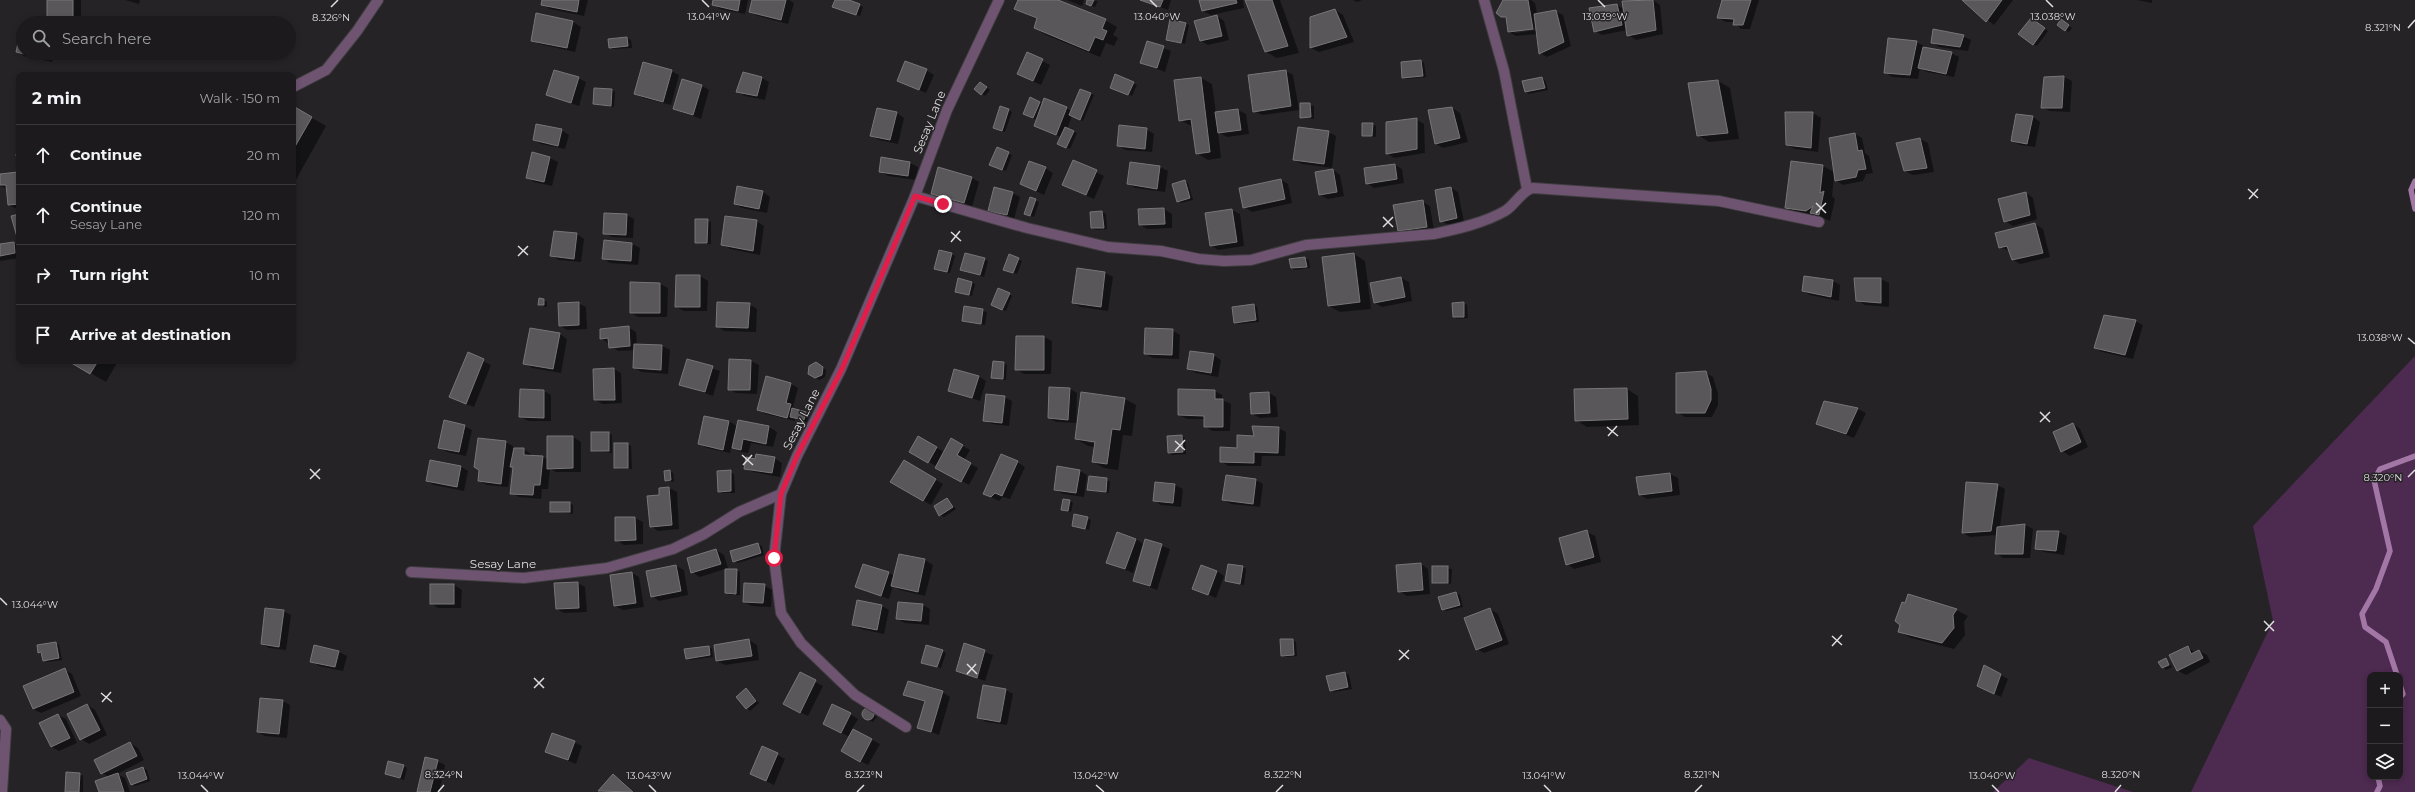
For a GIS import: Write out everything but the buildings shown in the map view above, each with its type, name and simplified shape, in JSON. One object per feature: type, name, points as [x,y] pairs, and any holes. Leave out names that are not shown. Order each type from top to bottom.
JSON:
[{"type":"street","points":[[296,85],[326,70],[357,31],[378,0]]},
{"type":"street","name":"Sesay Lane","points":[[411,572],[524,578],[607,568],[673,550],[704,534],[739,512],[781,494],[797,456],[842,369],[915,196],[947,110],[999,0]]},
{"type":"street","points":[[1484,0],[1504,71],[1527,189]]},
{"type":"street","points":[[915,196],[1027,228],[1108,247],[1162,251],[1200,259],[1224,261],[1251,260],[1306,245],[1434,234],[1453,230],[1505,211],[1527,189],[1542,187],[1719,201],[1819,222]]},
{"type":"street","points":[[781,494],[774,558],[781,613],[801,643],[855,695],[906,727]]},
{"type":"street","points":[[0,720],[6,729],[2,792]]},
{"type":"shaded area","points":[[2415,356],[2415,792],[2191,792],[2273,621],[2253,526]]},
{"type":"shaded area","points":[[2029,758],[2133,792],[1993,792]]},
{"type":"waterway","points":[[2415,181],[2411,190],[2415,209]]},
{"type":"waterway","points":[[2396,672],[2386,642],[2365,627],[2362,614],[2376,589],[2390,551],[2374,480],[2380,469],[2415,456]]},
{"type":"waterway","points":[[2377,792],[2380,786],[2379,780]]},
{"type":"route","points":[[774,558],[781,494],[797,456],[842,369],[915,196],[943,204]]}]
